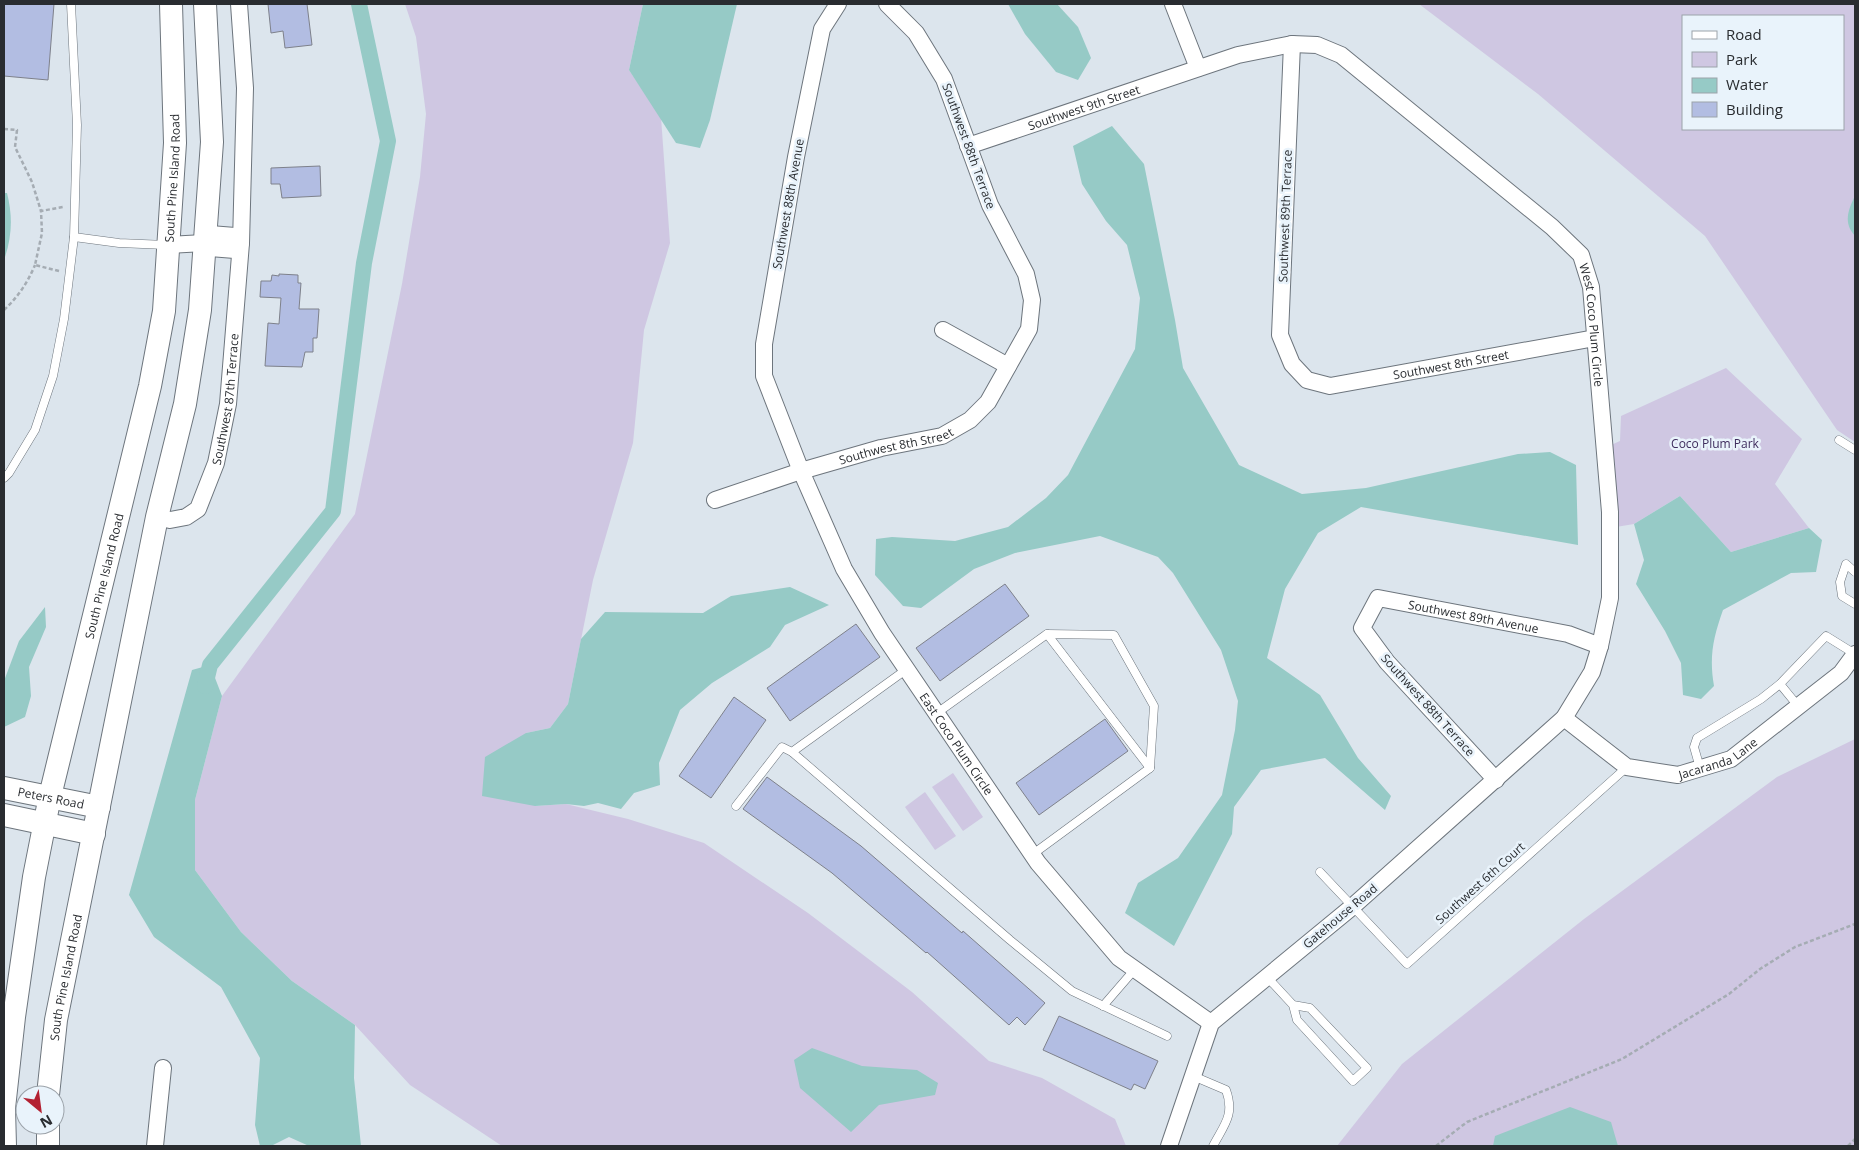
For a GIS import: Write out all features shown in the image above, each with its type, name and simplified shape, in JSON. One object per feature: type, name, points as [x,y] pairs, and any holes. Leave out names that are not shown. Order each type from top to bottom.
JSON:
[{"type":"main road","name":"South Pine Island Road","points":[[5,1146],[4,1108],[14,1017],[34,877],[50,796],[150,386],[164,311],[175,143],[171,4]]},
{"type":"main road","name":"South Pine Island Road","points":[[49,1085],[56,1020],[157,517],[185,404],[200,310],[212,142],[205,4]]},
{"type":"main road","name":"Peters Road","points":[[4,788],[98,807]]},
{"type":"main road","points":[[4,815],[45,822],[94,834]]},
{"type":"street","name":"Southwest 87th Terrace","points":[[157,517],[170,520],[186,518],[198,508],[216,463],[228,404],[241,243],[245,88],[239,4]]},
{"type":"street","name":"Southwest 88th Avenue","points":[[776,408],[764,376],[764,344],[796,157],[822,29],[838,4]]},
{"type":"street","name":"Southwest 88th Terrace","points":[[887,4],[916,33],[944,79],[990,205],[1026,274],[1032,300],[1029,329]]},
{"type":"street","points":[[1174,4],[1198,68]]},
{"type":"street","name":"West Coco Plum Circle","points":[[1198,68],[1238,54],[1292,44],[1317,45],[1341,55],[1552,228],[1581,255],[1591,287],[1610,512],[1610,598],[1600,646],[1592,672],[1564,718]]},
{"type":"street","name":"Southwest 89th Terrace","points":[[1292,44],[1280,335],[1292,364],[1307,380]]},
{"type":"street","name":"Southwest 9th Street","points":[[968,146],[1198,68]]},
{"type":"street","points":[[168,245],[204,243],[210,248],[235,250],[241,243]]},
{"type":"street","name":"Southwest 8th Street","points":[[714,500],[800,471],[881,448],[942,436],[970,420],[988,402],[1029,329]]},
{"type":"street","points":[[943,330],[1008,366]]},
{"type":"street","name":"Southwest 8th Street","points":[[1307,380],[1330,386],[1595,338]]},
{"type":"street","name":"East Coco Plum Circle","points":[[776,408],[800,471],[844,569],[882,632],[1033,854],[1119,958],[1211,1023]]},
{"type":"street","name":"Southwest 89th Avenue","points":[[1362,628],[1378,598],[1568,634],[1600,646]]},
{"type":"street","name":"Southwest 88th Terrace","points":[[1362,628],[1387,662],[1496,780]]},
{"type":"street","name":"Jacaranda Lane","points":[[1564,718],[1626,767],[1678,776],[1731,758],[1841,673],[1855,654]]},
{"type":"street","name":"Gatehouse Road","points":[[1211,1023],[1352,907],[1564,718]]},
{"type":"street","points":[[1169,1146],[1211,1023]]},
{"type":"street","points":[[155,1146],[163,1068]]},
{"type":"lane","points":[[4,478],[35,430],[53,376],[64,319],[74,237],[77,125],[71,4]]},
{"type":"lane","points":[[74,237],[119,243],[168,245]]},
{"type":"lane","points":[[1839,440],[1855,450]]},
{"type":"lane","points":[[1855,572],[1846,564],[1840,582],[1842,596],[1855,604]]},
{"type":"lane","points":[[1047,634],[1150,768]]},
{"type":"lane","points":[[937,713],[1047,634],[1114,635],[1154,706],[1150,768],[1033,854]]},
{"type":"lane","points":[[1700,768],[1694,746],[1697,738],[1761,699],[1780,684],[1826,636],[1855,654]]},
{"type":"lane","points":[[792,752],[907,669]]},
{"type":"lane","points":[[1780,684],[1798,706]]},
{"type":"lane","points":[[736,806],[782,747],[792,752],[1072,991],[1167,1036]]},
{"type":"lane","name":"Southwest 6th Court","points":[[1352,907],[1407,964],[1626,767]]},
{"type":"lane","points":[[1320,872],[1352,907]]},
{"type":"lane","points":[[1103,1006],[1135,969]]},
{"type":"lane","points":[[1268,976],[1293,1005],[1298,1020],[1353,1081],[1367,1068],[1310,1008],[1293,1005]]},
{"type":"lane","points":[[1193,1076],[1226,1090],[1230,1102],[1230,1113],[1213,1146]]},
{"type":"path","points":[[4,129],[17,130],[15,147],[30,177],[41,211],[42,233],[35,264],[24,287],[4,310]]},
{"type":"path","points":[[41,211],[67,206]]},
{"type":"path","points":[[35,264],[61,271]]},
{"type":"path","points":[[1436,1146],[1467,1122],[1622,1059],[1729,994],[1760,969],[1795,947],[1855,924]]},
{"type":"path","points":[[1848,1146],[1855,1139]]},
{"type":"green space","points":[[405,4],[643,4],[629,70],[661,117],[670,243],[644,330],[633,443],[593,580],[568,704],[550,728],[526,733],[535,806],[566,804],[628,819],[704,843],[808,913],[912,992],[989,1061],[1042,1078],[1115,1119],[1126,1146],[502,1146],[410,1085],[355,1025],[292,981],[241,932],[195,870],[195,800],[222,696],[355,514],[402,284],[420,177],[426,114],[416,37]]},
{"type":"green space","points":[[1419,4],[1855,4],[1855,442],[1837,430],[1705,236],[1538,94]]},
{"type":"green space","name":"Coco Plum Park","points":[[1726,368],[1802,439],[1775,484],[1809,528],[1731,552],[1680,496],[1634,524],[1616,527],[1611,445],[1620,441],[1621,416]]},
{"type":"green space","points":[[1855,739],[1855,1146],[1337,1146],[1402,1064],[1584,919],[1777,777]]},
{"type":"green space","points":[[953,773],[983,817],[963,831],[932,787]]},
{"type":"green space","points":[[925,792],[956,836],[935,850],[905,807]]},
{"type":"water","points":[[643,4],[737,4],[710,120],[700,148],[676,143],[629,70]]},
{"type":"water","points":[[1008,4],[1057,4],[1078,27],[1091,58],[1078,80],[1056,72],[1025,34]]},
{"type":"water","points":[[1112,126],[1144,164],[1183,368],[1239,465],[1302,494],[1366,488],[1518,454],[1550,452],[1576,465],[1578,545],[1361,507],[1318,533],[1285,589],[1267,658],[1320,695],[1358,758],[1391,796],[1385,810],[1325,758],[1261,770],[1234,807],[1232,834],[1174,946],[1125,913],[1138,883],[1178,858],[1222,795],[1235,730],[1238,701],[1221,650],[1173,573],[1158,557],[1100,536],[1015,553],[974,569],[921,608],[903,606],[875,575],[876,539],[892,537],[955,541],[1008,527],[1046,498],[1068,475],[1135,349],[1140,298],[1127,245],[1106,221],[1082,184],[1073,146]]},
{"type":"water","points":[[4,193],[7,193],[11,219],[9,243],[4,260]]},
{"type":"water","points":[[1855,196],[1855,236],[1849,226],[1848,216]]},
{"type":"water","points":[[1680,496],[1731,552],[1809,528],[1822,540],[1816,572],[1791,573],[1723,610],[1713,648],[1714,686],[1701,699],[1683,695],[1681,663],[1665,631],[1636,584],[1644,560],[1634,524]]},
{"type":"water","points":[[790,587],[829,605],[785,625],[770,647],[712,683],[680,710],[659,763],[660,785],[634,793],[621,809],[598,803],[584,806],[566,804],[535,806],[482,796],[485,757],[526,733],[550,728],[568,704],[581,639],[605,612],[703,613],[731,596]]},
{"type":"water","points":[[45,607],[46,627],[29,667],[31,696],[25,717],[4,727],[4,681],[19,641]]},
{"type":"water","points":[[210,665],[222,696],[195,800],[195,870],[241,932],[292,981],[355,1025],[354,1078],[361,1146],[309,1146],[289,1137],[271,1146],[260,1146],[255,1125],[260,1058],[221,987],[154,937],[129,895],[192,670]]},
{"type":"water","points":[[812,1048],[862,1066],[917,1070],[938,1083],[935,1095],[879,1105],[851,1132],[800,1088],[794,1060]]},
{"type":"water","points":[[1570,1107],[1611,1122],[1618,1146],[1493,1146],[1495,1136]]},
{"type":"building","points":[[4,4],[54,4],[48,80],[4,76]]},
{"type":"building","points":[[268,4],[307,4],[312,45],[285,48],[283,31],[271,33]]},
{"type":"building","points":[[320,166],[321,196],[282,198],[280,184],[271,184],[271,168]]},
{"type":"building","points":[[279,274],[298,275],[298,283],[301,283],[299,309],[319,309],[317,338],[313,338],[313,352],[305,352],[302,367],[265,366],[268,323],[279,324],[281,298],[260,297],[261,281],[271,281],[272,275],[279,276]]},
{"type":"building","points":[[1005,584],[1029,616],[940,681],[916,648]]},
{"type":"building","points":[[856,624],[880,657],[790,721],[767,688]]},
{"type":"building","points":[[734,697],[766,720],[711,798],[679,776]]},
{"type":"building","points":[[1105,719],[1128,751],[1039,815],[1016,783]]},
{"type":"building","points":[[767,777],[861,846],[962,933],[963,931],[1045,1003],[1025,1025],[1017,1017],[1009,1025],[927,952],[832,873],[743,809]]},
{"type":"building","points":[[1059,1016],[1158,1061],[1145,1089],[1134,1084],[1131,1090],[1043,1050]]},
{"type":"waterway","points":[[205,686],[210,665],[333,511],[364,263],[388,141],[359,4]]}]
